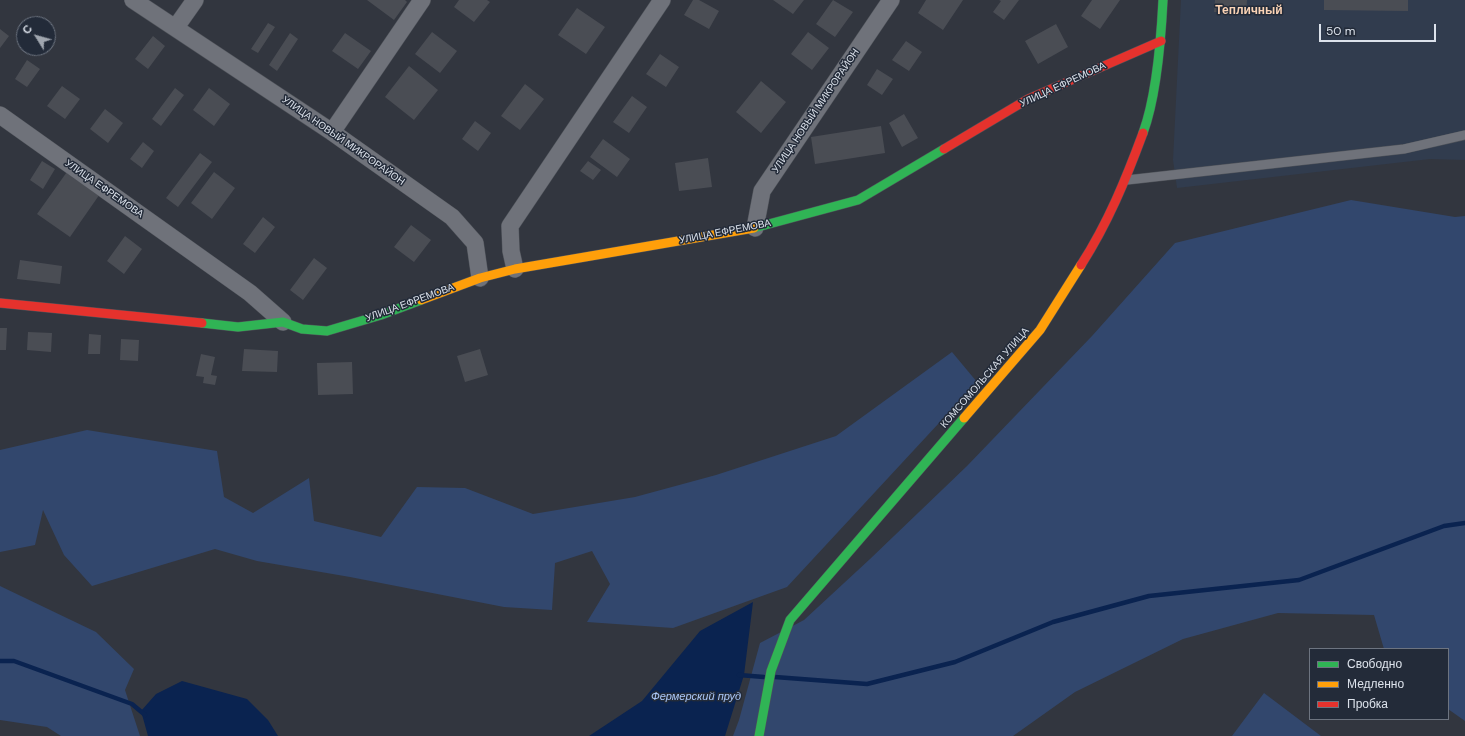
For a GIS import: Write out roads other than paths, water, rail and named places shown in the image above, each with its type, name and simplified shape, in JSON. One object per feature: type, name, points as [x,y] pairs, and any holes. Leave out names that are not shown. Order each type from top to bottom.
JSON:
[{"type":"street","name":"УЛИЦА НОВЫЙ МИКРОРАЙОН","points":[[133,0],[176,27],[332,132],[452,217],[474,243],[480,278]]},
{"type":"street","points":[[176,27],[195,0]]},
{"type":"street","points":[[332,132],[422,0]]},
{"type":"street","points":[[515,269],[511,251],[510,226],[662,0]]},
{"type":"street","name":"УЛИЦА НОВЫЙ МИКРОРАЙОН","points":[[755,228],[762,191],[891,0]]},
{"type":"street","name":"КОМСОМОЛЬСКАЯ УЛИЦА","points":[[759,736],[771,671],[790,620],[1040,330],[1097,240],[1126,180],[1148,120],[1161,41],[1163,0]]},
{"type":"street","name":"УЛИЦА ЕФРЕМОВА","points":[[0,115],[250,293],[283,322],[302,329],[326,331],[381,315],[480,278],[515,269],[755,228],[858,200],[1028,99],[1161,41]]},
{"type":"street","name":"УЛИЦА ЕФРЕМОВА","points":[[0,303],[238,327],[283,322]]},
{"type":"lane","points":[[1126,180],[1404,150],[1465,135]]},
{"type":"water","name":"Фермерский пруд","points":[[753,602],[744,675],[725,736],[589,736],[642,701],[700,631]]},
{"type":"water","points":[[182,681],[247,699],[268,720],[278,736],[148,736],[141,711],[156,694]]},
{"type":"waterway","points":[[775,677],[867,684],[955,662],[1053,622],[1149,596],[1299,580],[1444,526],[1465,523]]},
{"type":"waterway","points":[[0,661],[14,661],[132,704],[145,715]]},
{"type":"waterway","points":[[739,675],[764,677]]},
{"type":"district","name":"Тепличный","points":[[1249,11]]}]
